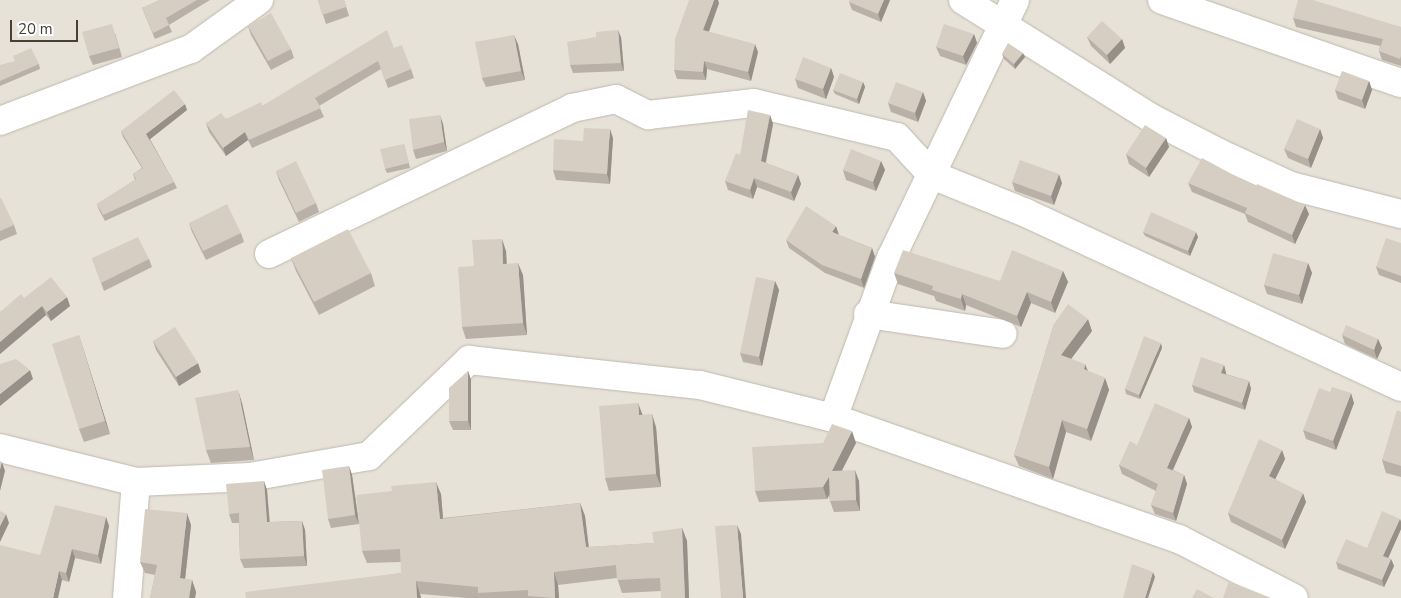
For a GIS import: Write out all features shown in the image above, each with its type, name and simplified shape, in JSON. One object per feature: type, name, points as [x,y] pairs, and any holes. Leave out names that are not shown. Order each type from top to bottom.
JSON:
[{"type":"street","points":[[0,121],[191,49],[259,0]]},
{"type":"street","points":[[963,0],[1002,27],[1219,153],[1291,186],[1401,214]]},
{"type":"street","points":[[833,418],[868,314],[1015,0]]},
{"type":"street","points":[[1162,0],[1401,83]]},
{"type":"street","points":[[269,254],[572,108],[616,99],[648,115],[754,103],[897,137],[932,175],[1026,213],[1401,387]]},
{"type":"street","points":[[868,314],[1003,334]]},
{"type":"street","points":[[0,448],[136,482],[250,477],[363,459],[469,360],[700,385],[833,418],[1179,539],[1294,598]]},
{"type":"street","points":[[127,598],[136,482]]},
{"type":"shaded area","points":[[0,0],[1401,0],[1401,598],[0,598]]},
{"type":"building","points":[[160,0],[197,0],[166,18],[169,25],[153,33],[142,8]]},
{"type":"building","points":[[318,0],[344,0],[346,7],[322,15]]},
{"type":"building","points":[[689,0],[714,0],[703,30],[755,44],[748,72],[704,61],[703,72],[674,70],[675,39]]},
{"type":"building","points":[[850,0],[884,0],[878,14],[849,2]]},
{"type":"building","points":[[1298,0],[1313,0],[1401,27],[1400,59],[1379,51],[1383,39],[1293,18]]},
{"type":"building","points":[[271,13],[291,49],[268,61],[248,26]]},
{"type":"building","points":[[1102,21],[1122,39],[1107,55],[1087,37]]},
{"type":"building","points":[[112,24],[119,48],[89,56],[82,32]]},
{"type":"building","points":[[944,24],[974,34],[963,56],[936,47]]},
{"type":"building","points":[[387,30],[394,48],[402,45],[411,69],[385,80],[378,61],[315,98],[321,108],[249,140],[245,132],[223,148],[206,123],[221,113],[226,119],[261,102],[262,106]]},
{"type":"building","points":[[618,30],[621,63],[570,65],[567,42],[596,37],[596,32]]},
{"type":"building","points":[[514,35],[521,71],[482,78],[475,42]]},
{"type":"building","points":[[1008,43],[1023,53],[1014,64],[1002,54]]},
{"type":"building","points":[[31,48],[39,64],[0,81],[0,65],[15,61],[13,56]]},
{"type":"building","points":[[803,57],[831,68],[823,89],[795,79]]},
{"type":"building","points":[[1342,71],[1369,81],[1362,100],[1335,90]]},
{"type":"building","points":[[840,73],[863,82],[857,99],[833,90]]},
{"type":"building","points":[[896,82],[923,92],[915,113],[888,103]]},
{"type":"building","points":[[174,90],[185,104],[146,134],[174,182],[103,215],[97,204],[136,179],[133,174],[143,168],[121,131]]},
{"type":"building","points":[[748,110],[770,115],[761,161],[798,175],[791,192],[754,178],[750,190],[725,181],[736,153],[740,155]]},
{"type":"building","points":[[440,115],[444,142],[413,150],[409,119]]},
{"type":"building","points":[[1297,119],[1320,129],[1308,159],[1284,149]]},
{"type":"building","points":[[1145,125],[1166,138],[1146,168],[1126,154]]},
{"type":"building","points":[[584,128],[610,129],[607,174],[553,170],[554,139],[583,141]]},
{"type":"building","points":[[404,144],[409,163],[385,169],[380,149]]},
{"type":"building","points":[[851,149],[881,161],[873,182],[843,170]]},
{"type":"building","points":[[1202,158],[1256,187],[1257,184],[1305,205],[1292,235],[1245,213],[1247,208],[1188,183]]},
{"type":"building","points":[[1020,160],[1059,174],[1051,196],[1012,182]]},
{"type":"building","points":[[296,161],[316,203],[296,213],[276,171]]},
{"type":"building","points":[[0,198],[14,225],[0,231]]},
{"type":"building","points":[[227,204],[241,233],[203,251],[189,223]]},
{"type":"building","points":[[806,206],[836,226],[832,232],[872,248],[861,279],[822,265],[786,240]]},
{"type":"building","points":[[1151,212],[1196,232],[1188,251],[1143,232]]},
{"type":"building","points":[[348,229],[371,273],[314,302],[291,258]]},
{"type":"building","points":[[138,237],[149,259],[101,283],[92,258]]},
{"type":"building","points":[[1386,238],[1401,243],[1401,276],[1376,267]]},
{"type":"building","points":[[502,239],[503,264],[518,263],[523,323],[462,327],[458,267],[474,266],[472,240]]},
{"type":"building","points":[[903,250],[1000,281],[1012,250],[1063,271],[1051,302],[1027,292],[1017,316],[962,294],[961,299],[932,290],[933,286],[894,273]]},
{"type":"building","points":[[1273,253],[1308,263],[1299,295],[1264,285]]},
{"type":"building","points":[[51,277],[67,297],[47,312],[42,306],[0,342],[0,312],[21,294],[24,298]]},
{"type":"building","points":[[756,277],[775,281],[759,357],[740,353]]},
{"type":"building","points":[[1068,304],[1088,319],[1061,355],[1085,364],[1084,369],[1105,378],[1087,429],[1062,420],[1049,467],[1014,455],[1054,324]]},
{"type":"building","points":[[1346,325],[1378,339],[1374,350],[1342,335]]},
{"type":"building","points":[[175,327],[198,363],[176,377],[153,341]]},
{"type":"building","points":[[79,335],[105,421],[79,429],[52,344]]},
{"type":"building","points":[[1144,336],[1161,343],[1139,395],[1125,389]]},
{"type":"building","points":[[1201,357],[1224,365],[1221,373],[1249,381],[1242,403],[1192,385]]},
{"type":"building","points":[[16,359],[30,370],[0,394],[0,364]]},
{"type":"building","points":[[468,371],[468,421],[449,421],[449,388]]},
{"type":"building","points":[[1332,387],[1351,393],[1333,441],[1303,430],[1319,388],[1330,392]]},
{"type":"building","points":[[238,390],[250,447],[206,450],[195,398]]},
{"type":"building","points":[[638,403],[639,415],[652,414],[656,474],[605,478],[599,406]]},
{"type":"building","points":[[1155,403],[1189,418],[1167,468],[1184,475],[1173,513],[1151,505],[1158,484],[1119,465],[1130,441],[1137,445]]},
{"type":"building","points":[[1397,410],[1401,412],[1401,466],[1382,460]]},
{"type":"building","points":[[832,424],[852,431],[832,471],[855,470],[856,500],[830,501],[829,477],[823,487],[755,491],[752,447],[823,443]]},
{"type":"building","points":[[1259,439],[1282,450],[1269,476],[1303,493],[1282,540],[1228,513]]},
{"type":"building","points":[[349,466],[355,515],[328,519],[322,470]]},
{"type":"building","points":[[264,481],[267,522],[302,521],[304,556],[240,559],[239,513],[229,514],[226,484]]},
{"type":"building","points":[[436,482],[440,519],[580,503],[586,547],[654,543],[652,532],[682,528],[685,598],[661,598],[660,578],[617,580],[616,565],[554,572],[555,598],[528,596],[528,590],[478,593],[478,587],[416,581],[417,598],[246,598],[245,592],[401,573],[400,549],[362,551],[356,495],[392,491],[391,486]]},
{"type":"building","points":[[55,505],[106,517],[98,555],[72,549],[66,573],[59,571],[53,598],[0,598],[0,545],[40,555]]},
{"type":"building","points":[[145,509],[187,513],[180,578],[192,580],[189,598],[150,598],[157,565],[140,562]]},
{"type":"building","points":[[0,511],[6,514],[0,526]]},
{"type":"building","points":[[1382,511],[1400,519],[1383,556],[1391,559],[1382,580],[1336,562],[1346,539],[1367,548]]},
{"type":"building","points":[[737,525],[743,598],[721,598],[715,526]]},
{"type":"building","points":[[1132,564],[1153,572],[1145,598],[1123,598]]},
{"type":"building","points":[[1229,581],[1271,598],[1223,598]]},
{"type":"building","points":[[1197,589],[1214,598],[1192,598]]}]
